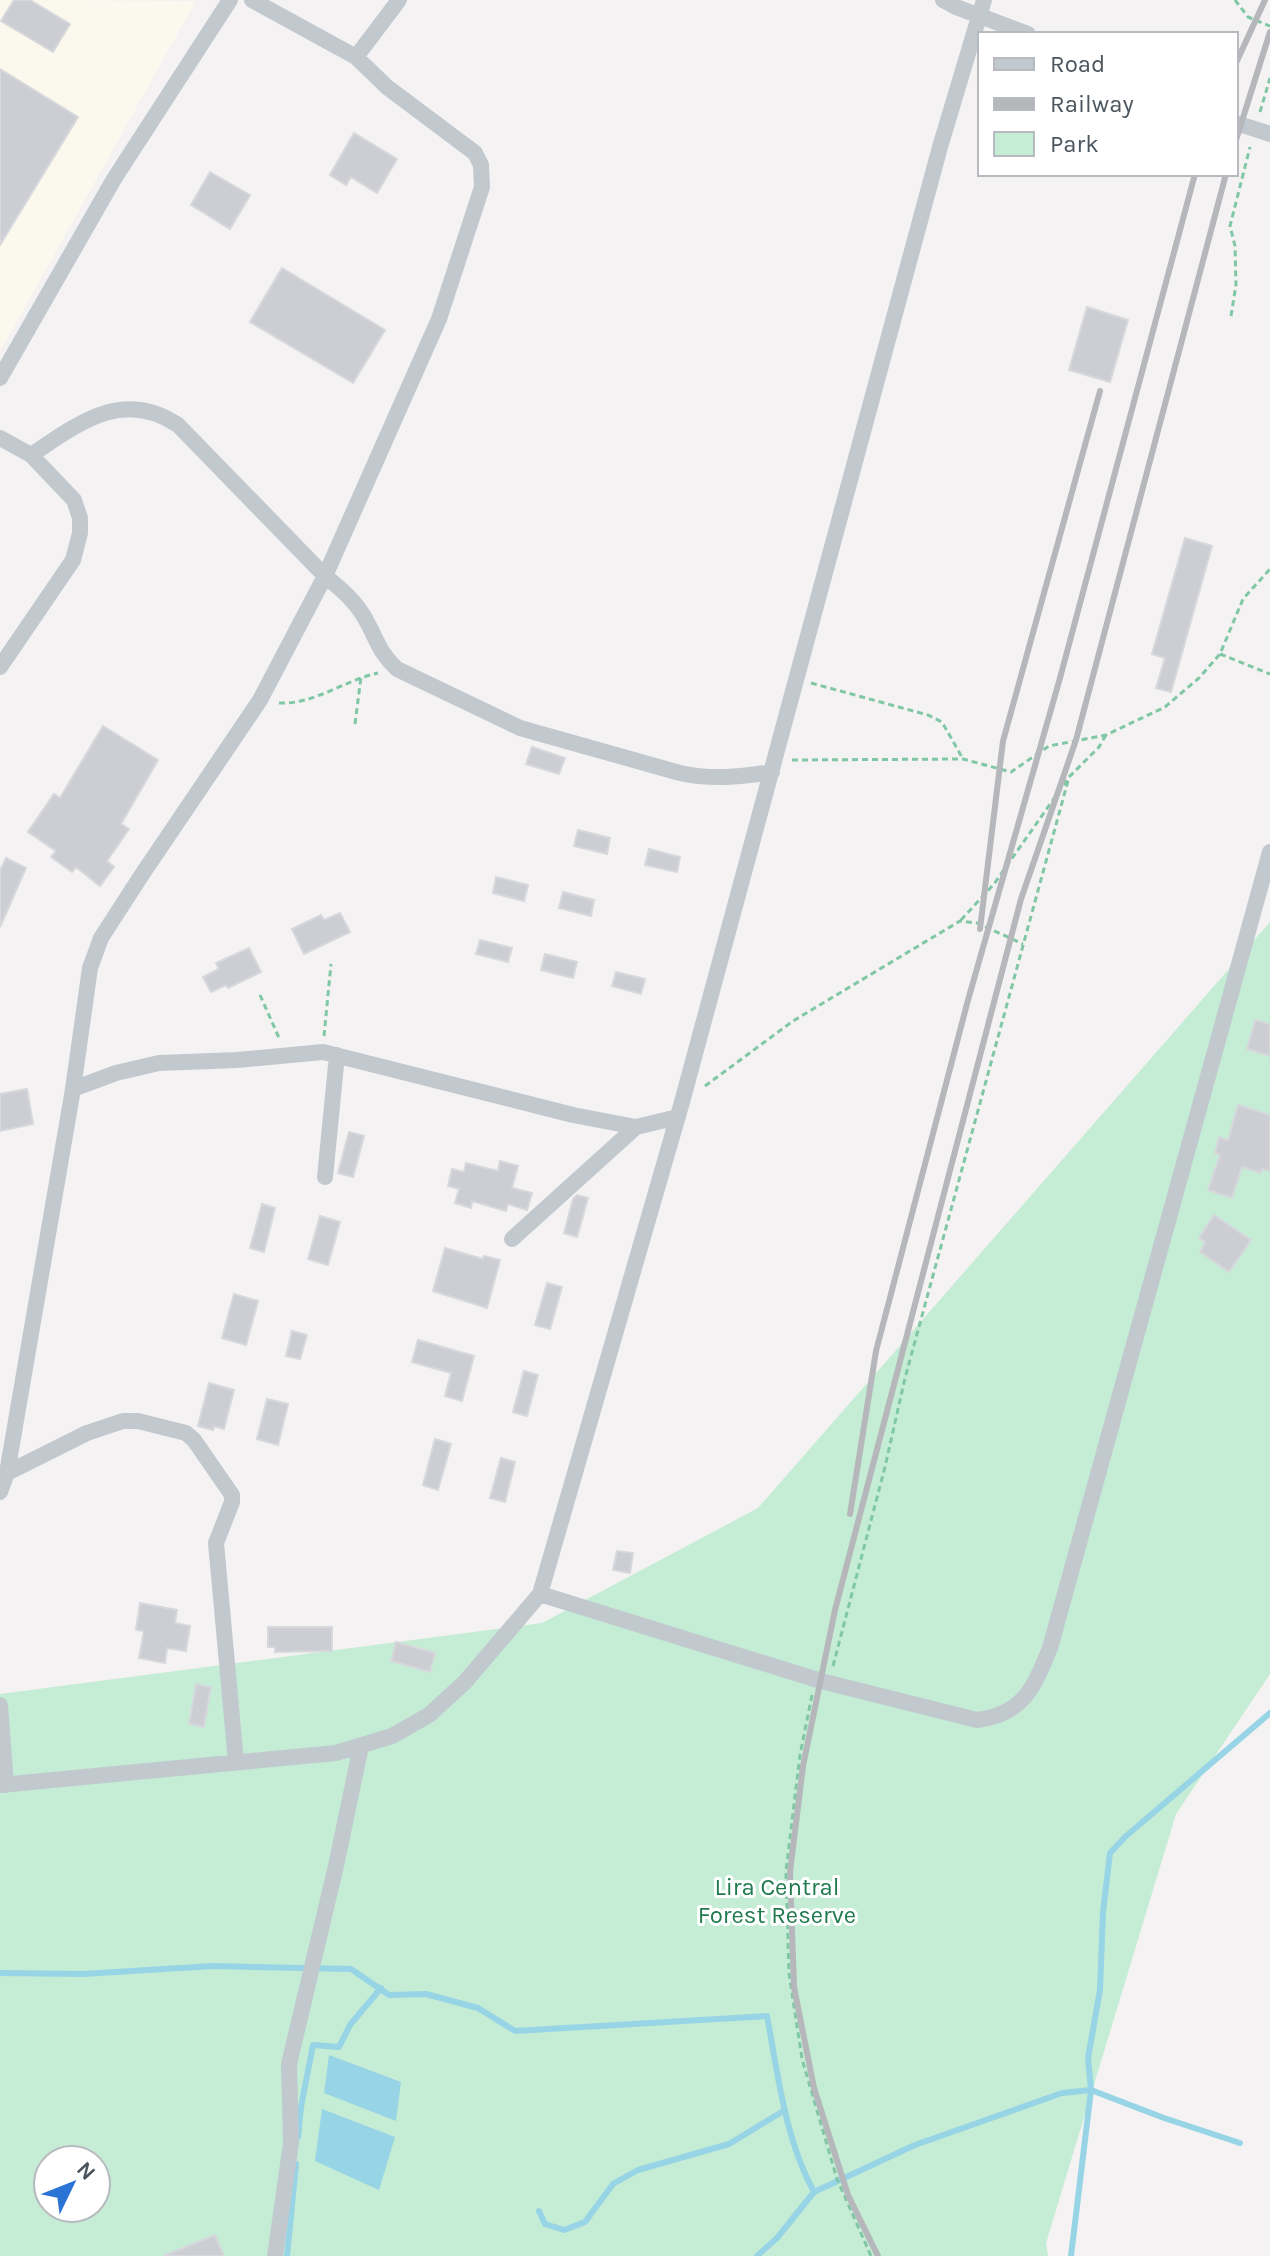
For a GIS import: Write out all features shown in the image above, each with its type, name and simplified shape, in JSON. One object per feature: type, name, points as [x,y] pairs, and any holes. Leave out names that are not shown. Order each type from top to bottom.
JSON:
[{"type":"street","points":[[0,378],[114,179],[230,0]]},
{"type":"street","points":[[0,1492],[7,1473],[73,1089],[90,968],[101,938],[260,700],[325,576],[439,319],[482,187],[481,165],[475,153],[387,87],[356,57],[252,0]]},
{"type":"street","points":[[356,57],[399,0]]},
{"type":"street","points":[[943,0],[981,8],[1024,32]]},
{"type":"street","points":[[0,1705],[3,1785],[336,1753],[392,1736],[429,1715],[465,1682],[540,1594],[680,1110],[940,147],[981,8]]},
{"type":"street","points":[[1238,124],[1263,132]]},
{"type":"street","points":[[31,455],[68,430],[105,412],[134,407],[160,413],[178,425],[325,576],[351,597],[367,620],[383,656],[397,669],[520,728],[665,769],[703,778],[734,778],[774,766]]},
{"type":"street","points":[[0,438],[31,455],[74,500],[80,518],[80,533],[73,560],[0,667]]},
{"type":"street","points":[[540,1594],[822,1681],[977,1720],[998,1717],[1021,1702],[1034,1686],[1050,1648],[1270,852]]},
{"type":"street","points":[[73,1089],[116,1073],[159,1063],[330,1053],[573,1115],[636,1127]]},
{"type":"street","points":[[325,1177],[330,1053]]},
{"type":"street","points":[[512,1239],[636,1127],[680,1110]]},
{"type":"street","points":[[7,1473],[87,1433],[123,1421],[138,1421],[186,1433],[194,1440],[232,1495],[216,1543],[236,1762]]},
{"type":"street","points":[[275,2256],[291,2143],[289,2064],[361,1746]]},
{"type":"path","points":[[1235,0],[1248,17],[1270,26]]},
{"type":"path","points":[[1231,316],[1236,285],[1235,246],[1230,226],[1263,132],[1270,78]]},
{"type":"path","points":[[774,766],[844,758],[908,761],[963,759],[1011,772],[1057,743],[1106,735],[1165,707],[1199,678],[1220,654],[1243,599],[1270,569]]},
{"type":"path","points":[[1220,654],[1270,674]]},
{"type":"path","points":[[260,700],[284,704],[299,702],[361,677],[397,669]]},
{"type":"path","points":[[355,724],[361,677]]},
{"type":"path","points":[[796,680],[928,715],[942,722],[963,759]]},
{"type":"path","points":[[680,1110],[793,1021],[960,921],[994,884],[1069,777],[1099,747],[1106,735]]},
{"type":"path","points":[[871,2256],[837,2179],[828,2149],[802,2059],[789,1973],[786,1871],[800,1755],[885,1467],[905,1378],[1069,777]]},
{"type":"path","points":[[960,921],[977,923],[1023,945]]},
{"type":"path","points":[[330,1053],[331,964]]},
{"type":"path","points":[[260,995],[287,1054]]},
{"type":"shaded area","points":[[0,0],[196,1],[0,352]]},
{"type":"green space","name":"Lira Central Forest Reserve","points":[[1270,922],[1270,1674],[1176,1814],[1046,2243],[1048,2256],[0,2256],[0,1694],[542,1623],[758,1508]]},
{"type":"water","points":[[329,2055],[401,2082],[396,2121],[324,2093]]},
{"type":"water","points":[[322,2109],[395,2137],[379,2190],[315,2161]]},
{"type":"building","points":[[14,0],[30,0],[70,24],[53,52],[1,21]]},
{"type":"building","points":[[0,69],[78,117],[0,245]]},
{"type":"building","points":[[354,133],[397,159],[377,193],[351,177],[346,185],[330,175]]},
{"type":"building","points":[[210,172],[250,195],[230,229],[191,205]]},
{"type":"building","points":[[282,268],[385,330],[353,383],[250,322]]},
{"type":"building","points":[[1087,307],[1128,320],[1110,382],[1069,370]]},
{"type":"building","points":[[1185,538],[1212,546],[1171,692],[1156,688],[1165,658],[1152,654]]},
{"type":"building","points":[[103,726],[158,760],[121,824],[129,829],[107,861],[114,867],[100,886],[76,867],[72,872],[51,857],[56,851],[28,832],[54,794],[60,798]]},
{"type":"building","points":[[532,747],[565,758],[559,774],[526,764]]},
{"type":"building","points":[[578,830],[610,838],[607,854],[574,846]]},
{"type":"building","points":[[649,849],[680,857],[677,872],[645,865]]},
{"type":"building","points":[[6,858],[26,868],[0,927],[0,871]]},
{"type":"building","points":[[496,877],[528,885],[524,901],[493,893]]},
{"type":"building","points":[[563,892],[594,900],[591,916],[559,908]]},
{"type":"building","points":[[340,913],[350,932],[304,954],[292,929],[321,915],[324,920]]},
{"type":"building","points":[[480,940],[512,948],[508,962],[476,954]]},
{"type":"building","points":[[249,948],[261,972],[228,988],[226,985],[211,992],[203,977],[219,969],[216,963]]},
{"type":"building","points":[[545,954],[577,962],[573,978],[541,970]]},
{"type":"building","points":[[616,972],[645,979],[641,994],[612,986]]},
{"type":"building","points":[[1255,1020],[1270,1024],[1270,1056],[1247,1049]]},
{"type":"building","points":[[27,1089],[33,1124],[0,1131],[0,1094]]},
{"type":"building","points":[[1238,1105],[1270,1115],[1270,1171],[1262,1169],[1261,1173],[1242,1167],[1232,1198],[1208,1190],[1220,1155],[1215,1153],[1219,1137],[1228,1140]]},
{"type":"building","points":[[349,1132],[364,1136],[353,1177],[338,1173]]},
{"type":"building","points":[[500,1161],[518,1166],[512,1188],[532,1193],[527,1210],[508,1204],[506,1211],[472,1201],[471,1208],[455,1203],[459,1189],[448,1186],[452,1169],[464,1172],[466,1163],[498,1171]]},
{"type":"building","points":[[577,1195],[588,1198],[577,1237],[564,1233],[573,1199]]},
{"type":"building","points":[[262,1204],[275,1208],[264,1252],[250,1248]]},
{"type":"building","points":[[1214,1215],[1251,1240],[1229,1272],[1200,1252],[1205,1242],[1199,1238]]},
{"type":"building","points":[[320,1216],[340,1222],[328,1265],[308,1259]]},
{"type":"building","points":[[445,1248],[483,1259],[484,1256],[500,1260],[487,1308],[433,1291]]},
{"type":"building","points":[[547,1283],[562,1287],[550,1329],[535,1325]]},
{"type":"building","points":[[234,1294],[258,1301],[246,1345],[222,1338]]},
{"type":"building","points":[[292,1331],[307,1335],[300,1359],[286,1356]]},
{"type":"building","points":[[418,1340],[474,1356],[462,1401],[445,1396],[451,1373],[412,1362]]},
{"type":"building","points":[[524,1371],[538,1375],[527,1416],[513,1412]]},
{"type":"building","points":[[209,1383],[234,1390],[224,1429],[198,1426]]},
{"type":"building","points":[[267,1399],[288,1404],[278,1445],[257,1439]]},
{"type":"building","points":[[435,1439],[451,1444],[438,1490],[423,1485]]},
{"type":"building","points":[[501,1458],[515,1462],[505,1502],[490,1498]]},
{"type":"building","points":[[617,1551],[633,1553],[630,1573],[613,1570]]},
{"type":"building","points":[[140,1603],[177,1610],[175,1623],[190,1626],[186,1651],[167,1648],[165,1663],[139,1658],[144,1631],[136,1630]]},
{"type":"building","points":[[268,1627],[332,1627],[332,1651],[275,1652],[275,1647],[268,1647]]},
{"type":"building","points":[[396,1642],[435,1653],[430,1672],[391,1661]]},
{"type":"building","points":[[196,1684],[211,1687],[204,1727],[189,1724]]},
{"type":"building","points":[[215,2235],[224,2256],[165,2256],[165,2255]]},
{"type":"waterway","points":[[1071,2256],[1091,2090],[1088,2058],[1100,1990],[1103,1912],[1110,1853],[1270,1713]]},
{"type":"waterway","points":[[0,1973],[83,1974],[213,1966],[351,1969],[389,1995],[426,1994],[478,2008],[515,2031],[767,2016],[789,2129],[814,2192],[915,2145],[1062,2093],[1091,2090],[1240,2143]]},
{"type":"waterway","points":[[298,2137],[313,2045],[339,2047],[350,2025],[381,1988]]},
{"type":"waterway","points":[[539,2211],[545,2224],[564,2230],[585,2222],[613,2184],[638,2170],[729,2144],[785,2110]]},
{"type":"waterway","points":[[287,2256],[296,2164]]},
{"type":"waterway","points":[[757,2256],[777,2238],[814,2192]]},
{"type":"railway","points":[[1238,59],[1265,0]]},
{"type":"railway","points":[[1238,134],[1270,32]]},
{"type":"railway","points":[[850,1514],[876,1351],[968,1000],[1060,678],[1194,176]]},
{"type":"railway","points":[[878,2256],[848,2195],[814,2088],[794,1987],[790,1872],[803,1766],[835,1610],[1021,899],[1076,740],[1225,176]]},
{"type":"railway","points":[[980,929],[1003,741],[1100,391]]}]
